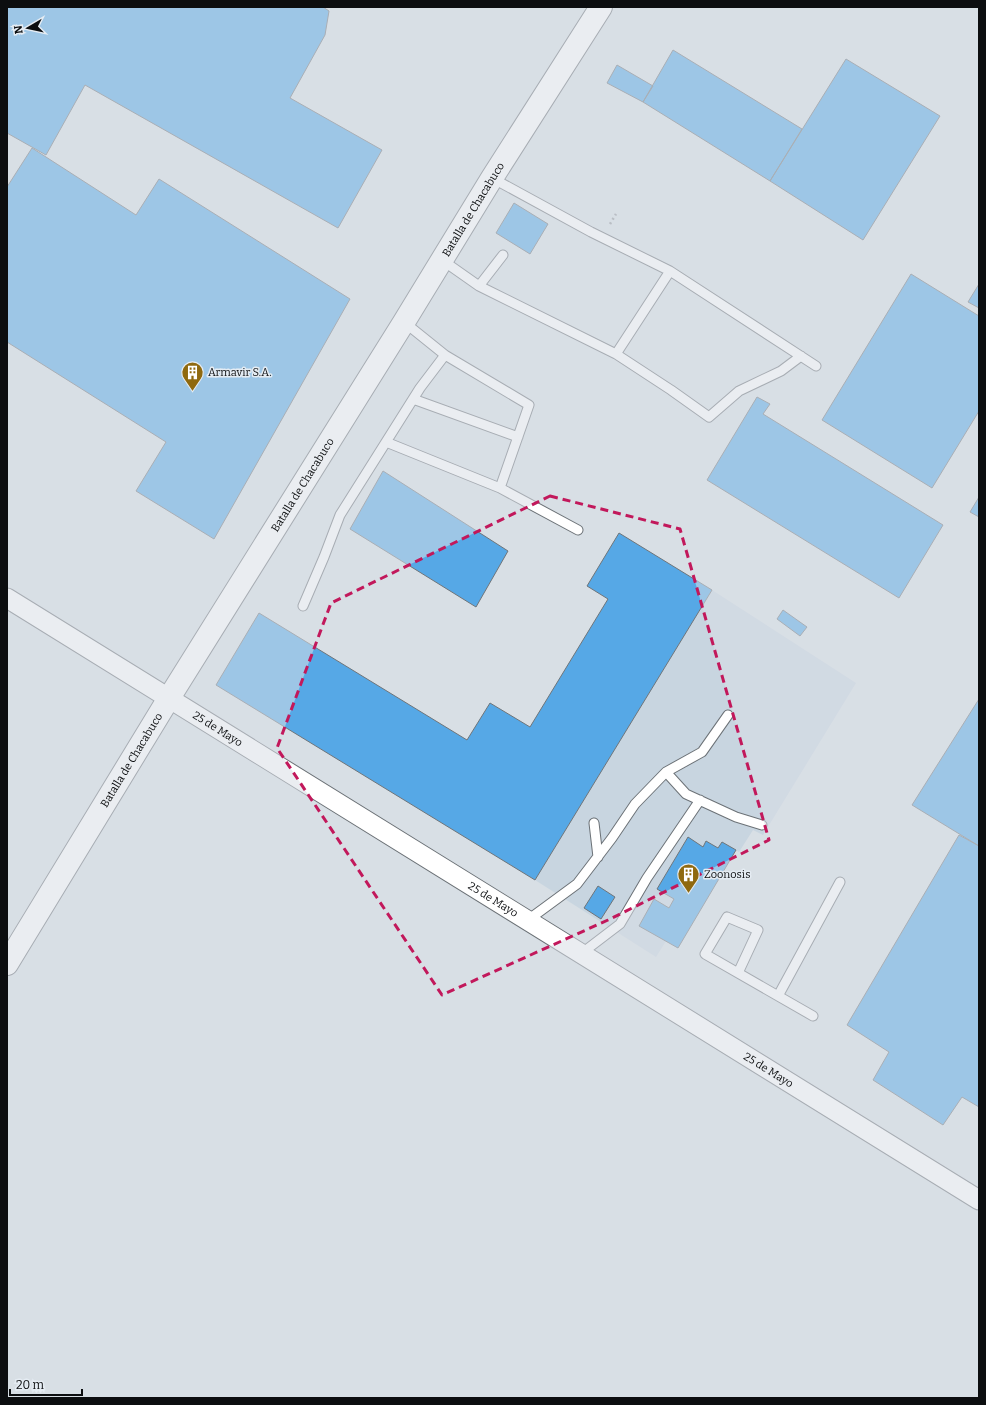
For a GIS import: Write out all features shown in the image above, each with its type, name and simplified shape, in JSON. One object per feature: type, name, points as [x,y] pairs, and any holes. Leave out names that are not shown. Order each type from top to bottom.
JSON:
[{"type":"street","name":"Batalla de Chacabuco","points":[[7,964],[169,698],[404,322],[441,259],[601,7]]},
{"type":"street","name":"25 de Mayo","points":[[7,598],[979,1200]]},
{"type":"lane","points":[[492,178],[591,232],[670,271],[816,366]]},
{"type":"lane","points":[[479,286],[503,255]]},
{"type":"lane","points":[[441,259],[479,286],[616,354],[709,417],[739,391],[781,371],[802,356]]},
{"type":"lane","points":[[616,354],[670,271]]},
{"type":"lane","points":[[404,322],[444,355],[529,405],[500,488]]},
{"type":"lane","points":[[303,606],[340,515],[413,399],[444,355]]},
{"type":"lane","points":[[413,399],[518,437]]},
{"type":"lane","points":[[386,442],[500,488],[578,530]]},
{"type":"lane","points":[[528,920],[577,884],[612,838],[635,804],[666,772],[702,752],[728,715]]},
{"type":"lane","points":[[666,772],[686,794],[736,817],[762,825]]},
{"type":"lane","points":[[582,953],[620,924],[647,878],[700,800]]},
{"type":"lane","points":[[594,824],[598,857]]},
{"type":"lane","points":[[778,996],[840,882]]},
{"type":"lane","points":[[738,973],[758,930],[727,917],[705,954],[738,973],[778,996],[813,1016]]},
{"type":"highlighted area","points":[[550,496],[680,529],[769,840],[608,920],[442,995],[277,748],[331,603]]},
{"type":"shaded area","points":[[712,590],[856,683],[763,835],[753,830],[739,852],[722,842],[718,848],[707,841],[703,847],[687,838],[657,889],[674,899],[669,908],[654,899],[639,925],[666,941],[656,957],[535,880]]},
{"type":"building","points":[[7,7],[323,7],[329,11],[325,35],[290,98],[382,150],[338,228],[85,85],[46,155],[7,133]]},
{"type":"building","points":[[673,50],[802,129],[770,181],[643,102]]},
{"type":"building","points":[[846,59],[940,116],[863,240],[770,181]]},
{"type":"building","points":[[617,65],[653,86],[643,102],[607,83]]},
{"type":"building","name":"Armavir S.A.","points":[[32,148],[136,215],[159,179],[350,299],[214,539],[136,491],[166,442],[7,342],[7,187]]},
{"type":"building","points":[[514,203],[548,224],[530,254],[496,233]]},
{"type":"building","points":[[911,274],[979,316],[979,411],[932,488],[822,420]]},
{"type":"building","points":[[979,284],[979,308],[968,302]]},
{"type":"building","points":[[757,397],[770,404],[763,414],[943,525],[899,598],[707,480]]},
{"type":"building","points":[[383,471],[508,551],[476,607],[350,529]]},
{"type":"building","points":[[979,497],[979,517],[970,512]]},
{"type":"building","points":[[619,533],[712,590],[535,880],[216,685],[259,613],[467,740],[490,703],[530,727],[608,599],[587,586]]},
{"type":"building","points":[[783,610],[807,627],[800,636],[777,619]]},
{"type":"building","points":[[979,699],[979,846],[912,805]]},
{"type":"building","points":[[959,835],[979,846],[979,1107],[962,1097],[943,1125],[873,1080],[889,1052],[847,1025]]},
{"type":"building","name":"Zoonosis","points":[[688,837],[703,847],[706,841],[718,848],[722,842],[736,850],[678,948],[639,926],[654,899],[669,908],[674,899],[657,889]]},
{"type":"building","points":[[598,886],[615,897],[601,919],[584,908]]},
{"type":"place","name":"Armavir S.A.","points":[[192,392]]},
{"type":"place","name":"Zoonosis","points":[[688,894]]}]
